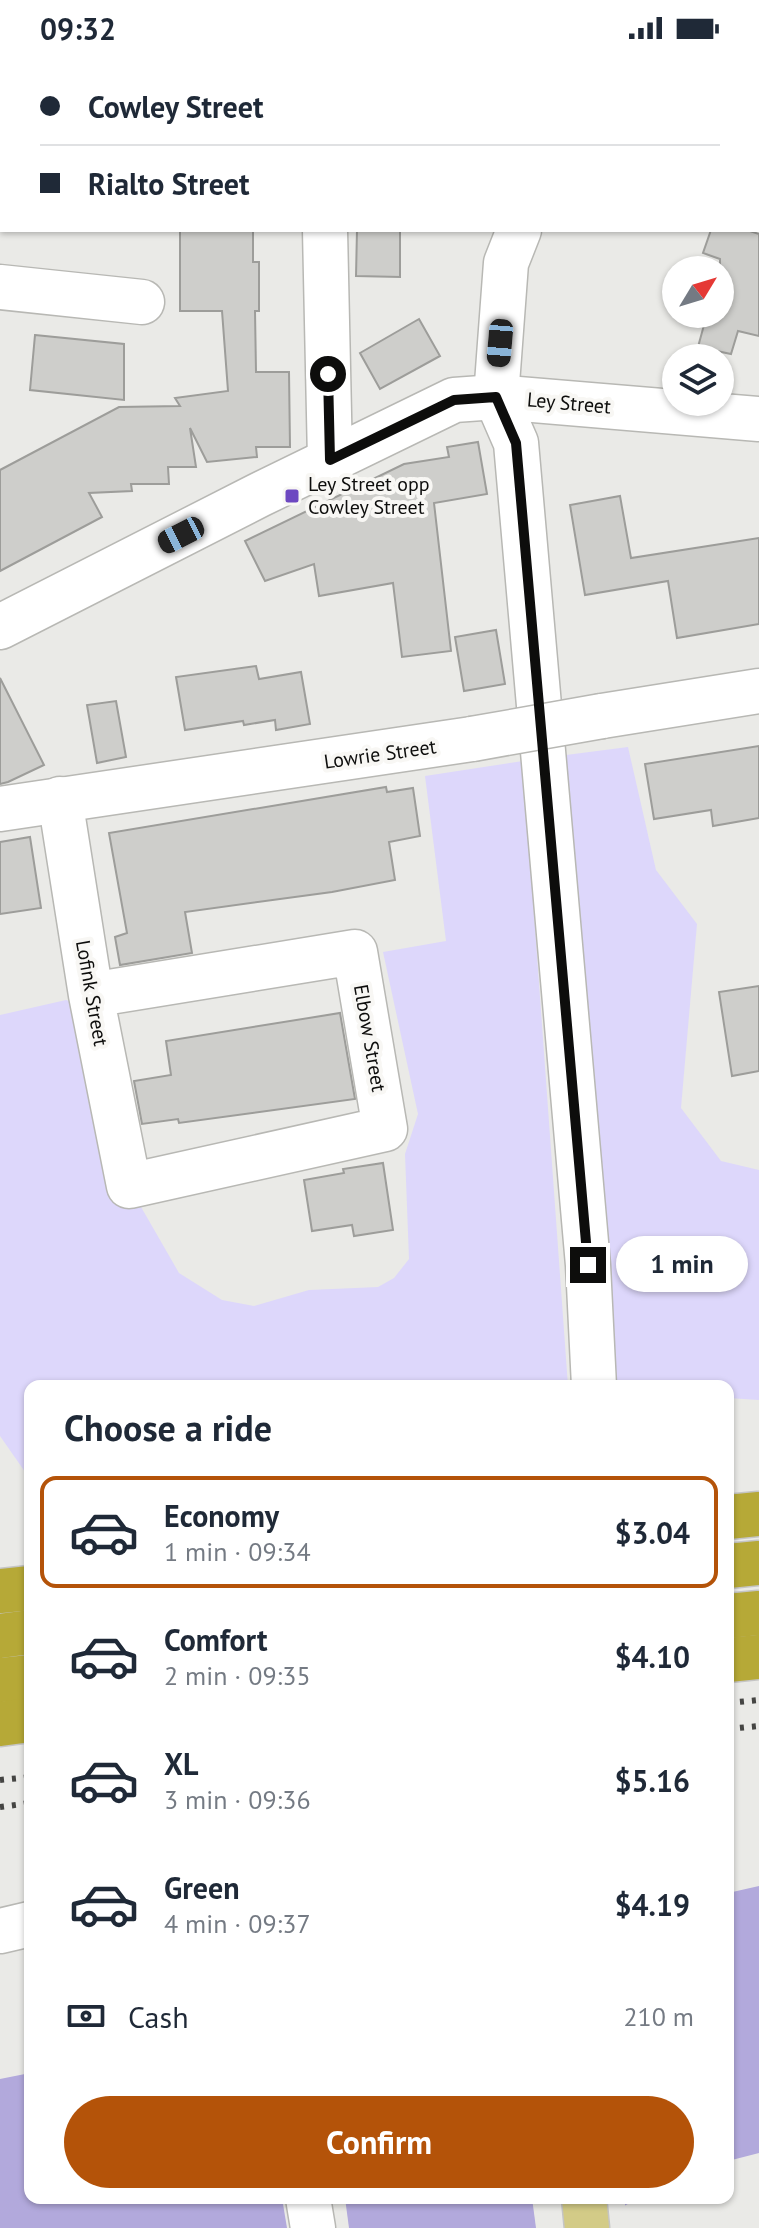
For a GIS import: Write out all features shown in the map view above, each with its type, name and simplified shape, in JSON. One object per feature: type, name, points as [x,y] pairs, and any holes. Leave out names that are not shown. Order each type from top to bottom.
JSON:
[{"type":"highway","points":[[734,1516],[759,1514]]},
{"type":"highway","points":[[734,1565],[759,1563]]},
{"type":"highway","points":[[0,1591],[24,1589]]},
{"type":"highway","points":[[734,1615],[759,1613]]},
{"type":"highway","points":[[0,1636],[24,1633]]},
{"type":"highway","points":[[734,1659],[759,1657]]},
{"type":"highway","points":[[0,1680],[24,1678]]},
{"type":"highway","points":[[0,1724],[24,1721]]},
{"type":"main road","points":[[585,2204],[587,2228]]},
{"type":"street","points":[[325,232],[330,460]]},
{"type":"street","points":[[518,232],[506,263],[496,397],[516,443],[585,1233],[594,1380]]},
{"type":"street","points":[[0,287],[142,302]]},
{"type":"street","name":"Ley Street","points":[[0,627],[454,400],[496,397],[759,419]]},
{"type":"street","name":"Lowrie Street","points":[[0,809],[420,749],[759,691]]},
{"type":"street","name":"Lofink Street","points":[[60,799],[91,995],[129,1186]]},
{"type":"street","name":"Elbow Street","points":[[91,995],[355,952],[385,1129],[129,1186]]},
{"type":"street","points":[[0,1931],[24,1925]]},
{"type":"street","points":[[309,2204],[313,2228]]},
{"type":"shaded area","points":[[628,747],[656,870],[697,924],[681,1108],[721,1161],[759,1170],[759,1400],[734,1398],[734,1380],[616,1380],[566,755]]},
{"type":"shaded area","points":[[523,761],[568,1380],[24,1380],[24,1470],[0,1436],[0,1015],[66,1000],[96,1011],[129,1186],[179,1273],[222,1300],[254,1306],[309,1290],[378,1287],[394,1278],[409,1259],[405,1154],[418,1114],[383,952],[446,941],[425,776]]},
{"type":"shaded area","points":[[759,1886],[759,2153],[734,2159],[734,1892]]},
{"type":"shaded area","points":[[24,2074],[24,2204],[628,2204],[583,2228],[0,2228],[0,2079]]},
{"type":"pier","points":[[283,2204],[346,2204],[349,2228],[287,2228]]},
{"type":"pier","points":[[533,2204],[625,2204],[625,2209],[591,2228],[536,2228]]},
{"type":"building","points":[[180,232],[253,232],[253,262],[259,262],[259,311],[255,311],[256,372],[289,372],[290,447],[256,447],[257,457],[207,462],[190,428],[196,467],[168,467],[169,484],[131,484],[132,491],[89,493],[102,517],[0,571],[0,470],[119,407],[180,406],[175,398],[228,391],[222,311],[180,311]]},
{"type":"building","points":[[357,232],[400,232],[400,277],[356,276]]},
{"type":"building","points":[[710,232],[759,234],[759,336],[738,331],[734,344],[699,344],[703,328],[734,328],[734,256],[703,253]]},
{"type":"building","points":[[419,319],[440,356],[380,389],[360,353]]},
{"type":"building","points":[[35,335],[124,344],[124,400],[30,390]]},
{"type":"building","points":[[478,442],[487,494],[434,503],[451,651],[402,657],[393,583],[319,596],[314,564],[265,581],[245,541],[404,464],[449,457],[447,447]]},
{"type":"building","points":[[620,496],[631,558],[759,538],[759,624],[677,638],[668,581],[585,595],[570,505]]},
{"type":"building","points":[[496,630],[505,684],[464,691],[455,637]]},
{"type":"building","points":[[256,666],[259,679],[301,672],[310,724],[276,730],[275,720],[244,725],[243,721],[185,730],[176,677]]},
{"type":"building","points":[[0,678],[44,765],[0,784]]},
{"type":"building","points":[[116,701],[126,757],[97,763],[87,705]]},
{"type":"building","points":[[759,746],[759,818],[713,826],[711,810],[654,819],[645,764]]},
{"type":"building","points":[[386,787],[387,792],[413,788],[420,836],[389,842],[395,880],[185,912],[192,953],[120,965],[115,937],[127,933],[109,833]]},
{"type":"building","points":[[30,837],[41,908],[0,914],[0,842]]},
{"type":"building","points":[[759,986],[759,1071],[732,1076],[719,992]]},
{"type":"building","points":[[340,1013],[355,1099],[179,1123],[178,1119],[142,1124],[134,1081],[171,1075],[166,1041]]},
{"type":"building","points":[[383,1163],[393,1230],[354,1236],[352,1225],[312,1231],[304,1180],[344,1173],[343,1169]]},
{"type":"railway","points":[[734,1702],[759,1700]]},
{"type":"railway","points":[[734,1728],[759,1726]]},
{"type":"railway","points":[[0,1780],[24,1778]]},
{"type":"railway","points":[[0,1807],[24,1804]]},
{"type":"place","name":"Ley Street opp Cowley Street","points":[[292,496]]},
{"type":"route","points":[[328,374],[330,460],[454,400],[496,397],[516,443],[588,1265]]}]
